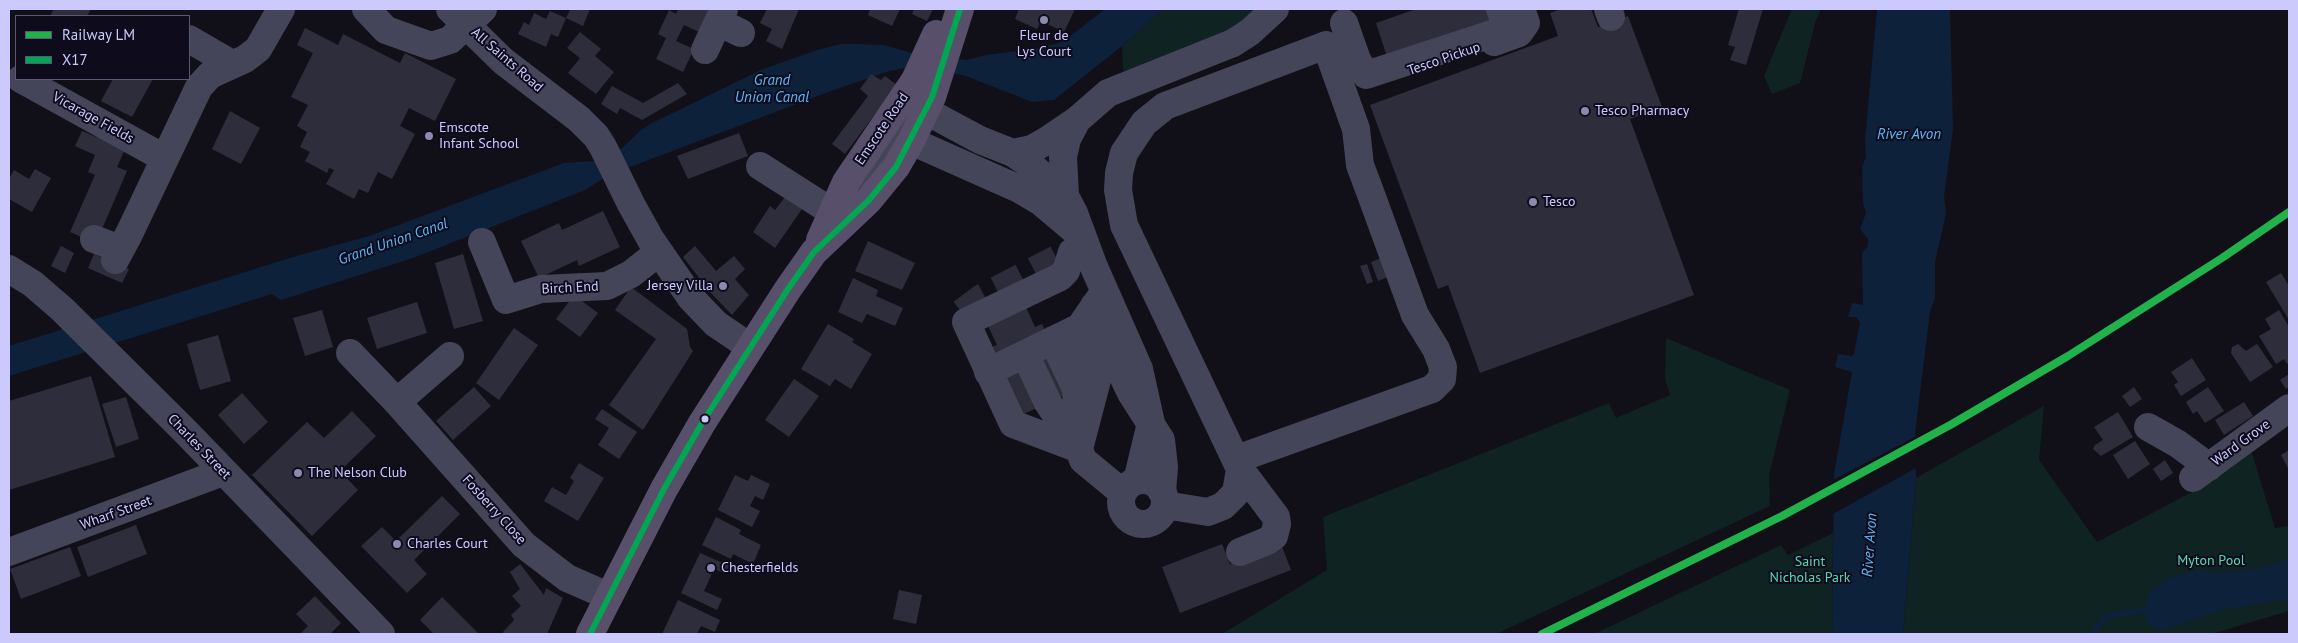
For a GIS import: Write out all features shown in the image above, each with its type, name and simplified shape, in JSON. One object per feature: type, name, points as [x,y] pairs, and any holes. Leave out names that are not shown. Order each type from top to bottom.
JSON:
[{"type":"main road","name":"Emscote Road","points":[[590,634],[608,596],[702,423],[814,252],[846,182],[925,75],[954,9]]},
{"type":"main road","name":"Emscote Road","points":[[942,38],[960,9]]},
{"type":"main road","name":"Emscote Road","points":[[814,252],[869,200],[896,167],[915,125],[925,75]]},
{"type":"street","points":[[94,239],[117,254],[199,88],[210,75],[245,59],[258,49],[281,9]]},
{"type":"street","name":"All Saints Road","points":[[366,9],[386,30],[425,45],[444,43],[467,14],[503,61],[579,119],[596,136],[660,252],[704,314],[750,347]]},
{"type":"street","points":[[1013,153],[1036,147],[1072,130],[1108,93],[1233,43],[1250,32],[1275,9]]},
{"type":"street","points":[[1344,23],[1357,60],[1366,75],[1510,14]]},
{"type":"street","name":"Tesco Pickup","points":[[1343,92],[1518,33],[1526,23],[1510,14]]},
{"type":"street","points":[[706,50],[728,21]]},
{"type":"street","points":[[190,40],[232,64]]},
{"type":"street","points":[[1238,464],[1432,389],[1442,379],[1444,367],[1436,349],[1415,315],[1360,164],[1356,129],[1326,45],[1165,106],[1144,122],[1128,143],[1121,162],[1118,190],[1124,224],[1238,464],[1276,517],[1277,524],[1274,536],[1267,541],[1240,552]]},
{"type":"street","name":"Vicarage Fields","points":[[23,80],[164,158]]},
{"type":"street","points":[[915,125],[980,140],[1013,153],[1039,172],[1065,196],[1074,213],[1074,248],[1066,271],[1060,277],[964,318],[1006,364],[1027,413],[1078,449],[1084,460],[1130,487],[1152,482],[1164,498],[1208,512],[1224,506],[1236,493],[1238,464]]},
{"type":"street","points":[[760,166],[832,212],[915,125]]},
{"type":"street","points":[[915,125],[1041,202],[1074,248],[1140,369],[1151,423],[1160,440],[1164,467],[1164,498],[1159,517],[1147,524],[1140,524],[1128,518],[1121,506],[1130,487],[1151,423]]},
{"type":"street","points":[[1065,196],[1063,167],[1072,130]]},
{"type":"street","name":"Birch End","points":[[482,242],[506,300],[541,289],[607,286],[631,274],[660,252]]},
{"type":"street","name":"Charles Street","points":[[9,269],[33,284],[62,309],[380,634]]},
{"type":"street","points":[[1006,364],[1080,327],[1100,298]]},
{"type":"street","points":[[1064,335],[1076,389],[1078,449]]},
{"type":"street","name":"Fosberry Close","points":[[350,353],[397,402],[524,545],[567,578],[608,596]]},
{"type":"street","points":[[397,402],[450,356]]},
{"type":"street","name":"Ward Grove","points":[[2148,427],[2178,444],[2201,473],[2289,408]]},
{"type":"street","name":"Wharf Street","points":[[9,552],[223,472]]},
{"type":"green space","points":[[1164,9],[1265,9],[1224,39],[1151,68],[1123,71],[1122,46]]},
{"type":"green space","points":[[1792,9],[1821,9],[1815,23],[1800,83],[1772,94],[1764,76]]},
{"type":"green space","points":[[1666,338],[1790,390],[1769,475],[1770,506],[1496,634],[1222,634],[1327,570],[1323,517],[1609,403],[1616,418],[1670,395],[1665,379]]},
{"type":"green space","name":"Myton Pool","points":[[2044,406],[2039,460],[2097,542],[2198,489],[2250,447],[2275,528],[2289,526],[2289,611],[2211,634],[1903,634],[1916,478]]},
{"type":"green space","name":"Saint Nicholas Park","points":[[1833,533],[1832,634],[1594,634],[1781,545],[1788,555]]},
{"type":"water","name":"Grand Union Canal","points":[[1105,9],[1164,9],[1122,46],[1054,100],[1032,102],[966,76],[918,65],[886,72],[630,167],[623,166],[585,190],[413,258],[281,300],[272,294],[9,376],[9,346],[293,257],[369,236],[564,163],[594,161],[617,153],[650,124],[763,69],[817,50],[840,44],[884,45],[912,53],[967,60],[1059,43]]},
{"type":"water","name":"River Avon","points":[[1877,9],[1950,9],[1953,129],[1944,197],[1946,214],[1935,262],[1935,297],[1930,312],[1915,433],[1916,478],[1903,634],[1832,634],[1834,474],[1852,372],[1835,367],[1838,354],[1851,356],[1854,354],[1860,322],[1856,317],[1848,317],[1852,303],[1863,305],[1862,253],[1868,246],[1868,239],[1860,229],[1866,213],[1863,203],[1862,167],[1866,157],[1865,140]]},
{"type":"water","points":[[2289,559],[2289,600],[2230,608],[2159,631],[2148,625],[2144,610],[2150,592],[2166,579],[2199,569],[2215,573],[2257,569]]},
{"type":"pier","points":[[1918,435],[1918,467],[1831,515],[1831,481]]},
{"type":"building","points":[[54,9],[91,9],[88,15],[51,15]]},
{"type":"building","points":[[566,9],[590,9],[583,26],[566,18],[570,10]]},
{"type":"building","points":[[678,9],[710,9],[699,32],[684,25],[676,41],[694,49],[683,72],[656,59],[666,38],[658,34],[669,10],[676,14]]},
{"type":"building","points":[[767,9],[799,9],[782,49],[766,41],[772,29],[760,23]]},
{"type":"building","points":[[870,9],[900,9],[892,26],[868,15]]},
{"type":"building","points":[[914,9],[933,9],[927,21],[912,14]]},
{"type":"building","name":"Fleur de Lys Court","points":[[1019,9],[1075,9],[1064,32],[1041,21],[1037,29],[1015,19]]},
{"type":"building","points":[[1416,9],[1491,9],[1497,21],[1388,60],[1376,23]]},
{"type":"building","name":"Tesco","points":[[1561,9],[1591,9],[1598,27],[1628,16],[1662,107],[1630,119],[1694,295],[1480,373],[1448,285],[1438,289],[1370,105],[1558,36],[1550,13]]},
{"type":"building","points":[[1739,9],[1763,9],[1746,65],[1730,60],[1735,47],[1728,45]]},
{"type":"building","points":[[550,11],[566,18],[558,37],[551,34],[546,47],[518,34],[524,22],[529,25],[534,13],[546,19]]},
{"type":"building","points":[[305,28],[338,45],[343,34],[400,63],[405,53],[456,79],[435,121],[409,108],[400,126],[415,134],[392,179],[378,172],[368,193],[359,189],[354,199],[326,184],[334,170],[329,168],[327,173],[305,161],[310,152],[300,147],[307,132],[297,126],[308,105],[291,97],[313,53],[297,45]]},
{"type":"building","points":[[580,32],[601,49],[595,56],[614,72],[596,94],[568,73],[580,58],[567,48]]},
{"type":"building","points":[[871,74],[881,80],[885,76],[897,85],[845,154],[832,144],[868,96],[860,89]]},
{"type":"building","points":[[112,80],[152,80],[132,117],[101,101]]},
{"type":"building","points":[[678,83],[687,94],[642,120],[620,108],[617,114],[601,104],[612,86],[643,103]]},
{"type":"building","points":[[230,111],[260,128],[241,164],[212,149]]},
{"type":"building","points":[[82,131],[125,149],[117,167],[127,171],[102,229],[93,225],[86,239],[70,232],[95,175],[88,172],[95,155],[75,146]]},
{"type":"building","points":[[739,133],[748,156],[688,179],[677,156]]},
{"type":"building","points":[[35,169],[51,178],[32,212],[9,199],[9,176],[14,170],[29,179]]},
{"type":"building","points":[[785,197],[802,209],[775,248],[753,232],[770,206],[775,210]]},
{"type":"building","points":[[603,211],[620,247],[579,266],[577,260],[539,278],[521,241],[559,223],[562,230]]},
{"type":"building","points":[[868,241],[915,263],[902,290],[855,271]]},
{"type":"building","points":[[61,246],[74,253],[65,273],[51,266]]},
{"type":"building","name":"Jersey Villa","points":[[695,246],[716,271],[734,256],[745,269],[735,279],[749,295],[732,315],[710,292],[683,257]]},
{"type":"building","points":[[94,254],[129,269],[122,283],[88,268]]},
{"type":"building","points":[[463,254],[483,321],[454,329],[435,263]]},
{"type":"building","points":[[1381,258],[1388,277],[1378,281],[1371,262]]},
{"type":"building","points":[[1367,264],[1373,282],[1367,284],[1360,266]]},
{"type":"building","points":[[2281,273],[2289,286],[2289,320],[2266,282]]},
{"type":"building","points":[[853,278],[878,290],[876,296],[903,308],[895,326],[867,314],[862,323],[838,312]]},
{"type":"building","points":[[631,287],[687,329],[690,347],[693,351],[643,430],[609,405],[656,339],[615,310]]},
{"type":"building","points":[[574,295],[598,313],[580,337],[556,319]]},
{"type":"building","points":[[417,302],[427,333],[377,349],[367,318]]},
{"type":"building","points":[[1026,307],[1035,327],[1042,324],[1052,346],[1108,375],[1013,419],[992,347],[997,345],[988,326]]},
{"type":"building","points":[[322,310],[333,347],[305,356],[293,318]]},
{"type":"building","points":[[2279,310],[2289,327],[2289,362],[2287,364],[2284,359],[2276,364],[2259,336],[2271,329],[2265,319]]},
{"type":"building","points":[[828,324],[854,339],[852,342],[872,354],[851,389],[835,379],[830,386],[801,369]]},
{"type":"building","points":[[514,328],[538,345],[499,400],[476,383]]},
{"type":"building","points":[[218,335],[231,381],[200,390],[187,344]]},
{"type":"building","points":[[2238,344],[2246,351],[2257,344],[2273,367],[2250,382],[2231,353],[2232,347]]},
{"type":"building","points":[[2192,358],[2206,380],[2181,396],[2174,385],[2178,382],[2171,372]]},
{"type":"building","points":[[2289,374],[2289,387],[2286,389],[2280,380]]},
{"type":"building","points":[[91,376],[115,457],[9,490],[9,401]]},
{"type":"building","points":[[794,379],[819,396],[789,437],[765,420]]},
{"type":"building","points":[[474,387],[491,406],[453,440],[436,421]]},
{"type":"building","points":[[2134,387],[2142,399],[2130,407],[2122,396]]},
{"type":"building","points":[[2208,387],[2224,411],[2205,423],[2197,411],[2193,414],[2186,402]]},
{"type":"building","points":[[242,393],[268,422],[244,444],[218,415]]},
{"type":"building","points":[[126,397],[139,439],[116,447],[102,404]]},
{"type":"building","points":[[2244,402],[2253,416],[2224,435],[2215,420]]},
{"type":"building","points":[[602,409],[637,432],[619,459],[598,445],[609,428],[595,419]]},
{"type":"building","name":"The Nelson Club","points":[[352,411],[376,436],[340,471],[358,490],[312,536],[252,475],[307,422],[324,438]]},
{"type":"building","points":[[2118,412],[2133,437],[2101,456],[2093,449],[2095,445],[2103,440],[2094,427]]},
{"type":"building","points":[[2135,441],[2150,464],[2128,479],[2113,455]]},
{"type":"building","points":[[2289,450],[2289,470],[2281,455]]},
{"type":"building","points":[[2165,460],[2173,473],[2161,481],[2153,469]]},
{"type":"building","points":[[579,463],[604,478],[578,521],[544,501],[552,487],[566,495],[574,481],[570,478]]},
{"type":"building","points":[[735,475],[748,481],[751,475],[770,484],[763,500],[755,496],[750,506],[760,511],[752,527],[718,510]]},
{"type":"building","name":"Charles Court","points":[[442,496],[460,514],[414,560],[427,574],[407,593],[361,546],[382,527],[396,541]]},
{"type":"building","points":[[716,517],[741,530],[739,534],[761,545],[753,564],[733,554],[731,559],[702,545]]},
{"type":"building","points":[[136,525],[147,554],[88,577],[77,547]]},
{"type":"building","points":[[1222,544],[1230,564],[1281,544],[1291,570],[1180,613],[1162,567]]},
{"type":"building","points":[[70,547],[81,576],[21,599],[10,569]]},
{"type":"building","points":[[700,553],[730,566],[727,574],[714,569],[704,591],[722,599],[717,610],[681,593]]},
{"type":"building","points":[[520,564],[544,595],[546,588],[563,598],[547,634],[504,634],[503,632],[514,620],[511,615],[521,606],[512,596],[520,589],[510,572]]},
{"type":"building","points":[[899,590],[922,595],[916,624],[893,619]]},
{"type":"building","points":[[315,596],[341,623],[330,634],[300,634],[308,626],[296,614]]},
{"type":"building","points":[[442,597],[479,634],[434,634],[420,620]]},
{"type":"building","points":[[678,600],[720,620],[715,632],[701,626],[697,634],[662,634]]},
{"type":"waterway","points":[[2091,634],[2107,616],[2144,610]]},
{"type":"tunnel","points":[[962,313],[982,298],[1057,259]]},
{"type":"rail line","name":"LM","points":[[1542,634],[1782,516],[1952,424],[2068,356],[2222,258],[2289,212]]},
{"type":"transit line","name":"X17","points":[[590,634],[664,489],[702,423],[788,289],[814,252],[869,200],[896,167],[932,97],[960,9]]},
{"type":"place","name":"Fleur de Lys Court","points":[[1044,20]]},
{"type":"place","name":"Tesco Pharmacy","points":[[1585,111]]},
{"type":"place","name":"Emscote Infant School","points":[[429,136]]},
{"type":"place","name":"Tesco","points":[[1533,202]]},
{"type":"place","name":"Jersey Villa","points":[[723,286]]},
{"type":"place","name":"The Nelson Club","points":[[298,473]]},
{"type":"place","name":"Charles Court","points":[[397,544]]},
{"type":"place","name":"Chesterfields","points":[[711,568]]}]
